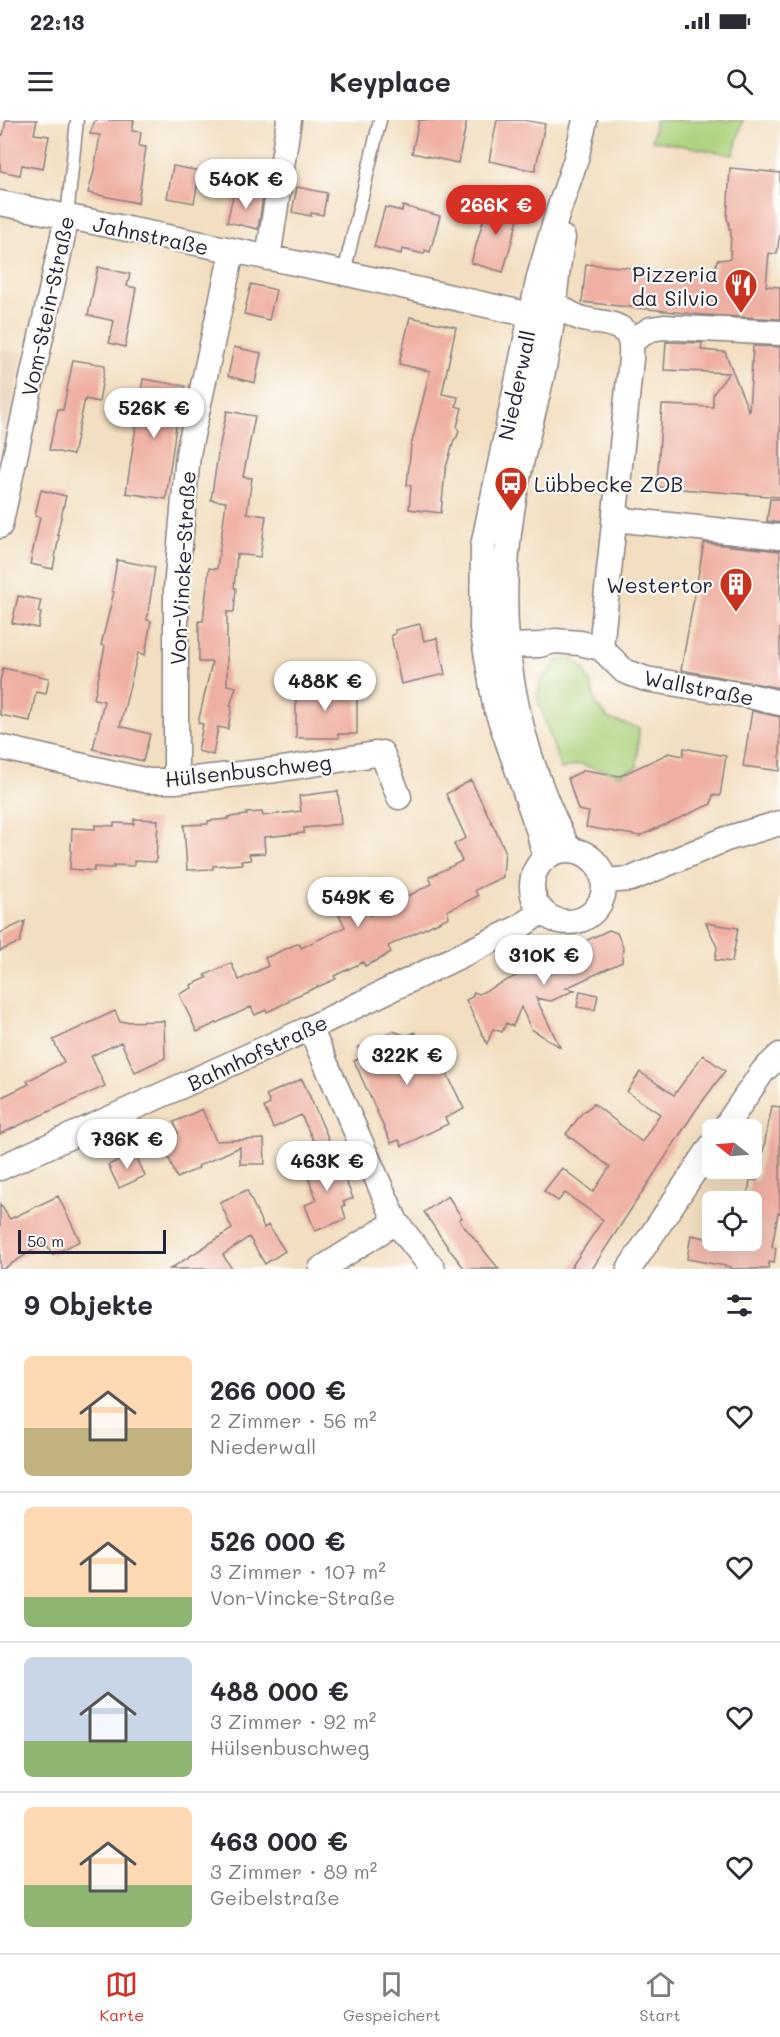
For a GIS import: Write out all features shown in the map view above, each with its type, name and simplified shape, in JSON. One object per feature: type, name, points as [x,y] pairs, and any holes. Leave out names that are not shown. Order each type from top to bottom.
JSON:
[{"type":"street","points":[[268,258],[289,120]]},
{"type":"street","name":"Niederwall","points":[[545,859],[495,705],[495,644],[483,546],[538,277],[576,159],[585,120]]},
{"type":"street","name":"Niederwall","points":[[569,850],[544,796],[527,748],[512,687],[495,644],[506,573],[512,512],[548,348],[561,247],[570,206],[576,159]]},
{"type":"street","name":"Jahnstraße","points":[[0,202],[232,252],[344,273],[531,315]]},
{"type":"street","name":"Vom-Stein-Straße","points":[[0,526],[67,217]]},
{"type":"street","name":"Von-Vincke-Straße","points":[[176,781],[176,589],[188,454],[232,252]]},
{"type":"street","points":[[495,644],[539,645],[555,641],[602,648],[631,341],[625,331],[579,318],[566,312],[555,303]]},
{"type":"street","points":[[631,341],[651,329],[664,327],[780,333]]},
{"type":"street","points":[[615,519],[780,537]]},
{"type":"street","name":"Wallstraße","points":[[602,648],[624,670],[646,679],[780,703]]},
{"type":"street","name":"Hülsenbuschweg","points":[[0,747],[148,781],[176,781],[276,770],[382,753],[399,796]]},
{"type":"street","points":[[604,881],[631,879],[726,839],[780,823]]},
{"type":"street","points":[[569,850],[588,856],[601,871],[604,881],[602,898],[591,914],[582,920],[560,922],[550,918],[535,901],[532,890],[533,879],[537,868],[545,859],[556,852],[569,850]]},
{"type":"street","name":"Bahnhofstraße","points":[[0,1168],[310,1029],[518,928],[542,911]]},
{"type":"street","points":[[310,1029],[396,1222],[433,1269]]},
{"type":"street","points":[[730,1119],[763,1071],[780,1055]]},
{"type":"street","points":[[628,1269],[702,1160]]},
{"type":"street","points":[[321,1269],[396,1222]]},
{"type":"lane","name":"Vom-Stein-Straße","points":[[67,217],[77,120]]},
{"type":"lane","points":[[344,273],[380,120]]},
{"type":"shaded area","points":[[0,349],[23,354],[0,457]]},
{"type":"green space","points":[[655,120],[743,120],[733,155],[652,140]]},
{"type":"green space","points":[[572,658],[583,668],[597,706],[609,719],[639,728],[637,767],[620,775],[579,764],[561,769],[537,697],[541,680],[558,661]]},
{"type":"building","points":[[6,120],[37,120],[34,134],[49,136],[43,169],[22,165],[20,175],[0,171],[0,134],[3,135]]},
{"type":"building","points":[[95,120],[134,120],[132,131],[141,132],[139,146],[146,147],[138,203],[88,193],[100,135],[90,134]]},
{"type":"building","points":[[419,120],[467,120],[458,163],[412,153]]},
{"type":"building","points":[[497,120],[524,120],[545,124],[535,171],[489,161]]},
{"type":"building","points":[[173,166],[200,171],[194,203],[167,198]]},
{"type":"building","points":[[730,168],[780,173],[780,233],[777,254],[769,253],[766,286],[780,287],[780,319],[704,315],[582,302],[586,264],[714,275],[717,260],[730,259],[731,229],[729,229],[727,219]]},
{"type":"building","points":[[297,187],[327,193],[323,215],[311,213],[311,216],[292,212]]},
{"type":"building","points":[[240,192],[263,197],[258,229],[227,222],[233,196],[239,197]]},
{"type":"building","points":[[489,200],[521,209],[503,272],[471,263]]},
{"type":"building","points":[[403,206],[440,216],[430,252],[425,250],[424,254],[402,249],[401,254],[374,247],[385,207],[402,211]]},
{"type":"building","points":[[98,267],[130,274],[127,286],[136,288],[125,347],[109,343],[114,321],[88,315]]},
{"type":"building","points":[[251,284],[276,290],[269,320],[244,314]]},
{"type":"building","points":[[410,317],[456,327],[442,394],[458,397],[456,406],[462,408],[457,427],[459,431],[445,471],[441,513],[409,509],[411,486],[407,485],[411,446],[430,371],[399,364]]},
{"type":"building","points":[[666,342],[702,343],[701,350],[725,352],[749,412],[753,346],[780,347],[780,497],[657,487],[662,405],[713,407],[713,394],[729,373],[664,370]]},
{"type":"building","points":[[234,347],[261,353],[255,383],[228,376]]},
{"type":"building","points":[[73,360],[105,365],[99,402],[85,399],[73,455],[49,450],[58,409],[63,410]]},
{"type":"building","points":[[143,379],[185,386],[176,426],[166,499],[126,493]]},
{"type":"building","points":[[227,411],[255,416],[243,477],[252,478],[247,513],[266,516],[260,557],[237,554],[234,612],[227,612],[227,685],[236,687],[230,706],[232,706],[228,729],[218,727],[213,755],[198,751],[203,724],[198,723],[212,662],[199,662],[199,621],[203,621],[209,568],[217,569],[226,502],[211,500]]},
{"type":"building","points":[[41,490],[66,496],[57,535],[59,536],[53,569],[30,564],[40,517],[35,516]]},
{"type":"building","points":[[770,499],[780,499],[780,523],[767,521]]},
{"type":"building","name":"Westertor","points":[[704,543],[780,551],[780,688],[681,670]]},
{"type":"building","points":[[117,560],[155,567],[147,620],[151,621],[145,655],[138,653],[120,726],[150,734],[143,761],[93,749],[104,701],[94,699],[105,646],[101,645],[114,592],[112,591]]},
{"type":"building","points":[[18,596],[41,600],[38,628],[12,623]]},
{"type":"building","points":[[420,624],[424,641],[437,638],[445,674],[401,684],[391,635],[395,634],[395,630]]},
{"type":"building","points":[[3,668],[49,678],[46,694],[36,692],[30,721],[0,715],[0,682]]},
{"type":"building","points":[[296,685],[338,685],[338,692],[357,692],[357,734],[338,734],[339,738],[296,738]]},
{"type":"building","points":[[752,711],[780,717],[780,771],[743,766]]},
{"type":"building","points":[[684,748],[726,756],[720,796],[713,795],[711,804],[640,836],[586,827],[589,812],[578,810],[568,778],[585,770],[620,776],[669,753],[683,756]]},
{"type":"building","points":[[471,780],[505,850],[503,877],[475,890],[478,896],[447,911],[449,917],[388,946],[391,952],[380,959],[365,966],[363,962],[334,976],[336,979],[289,999],[290,1001],[267,1012],[266,1010],[255,1015],[251,1007],[197,1032],[179,994],[192,988],[191,985],[207,978],[205,975],[231,963],[239,980],[268,966],[265,958],[299,943],[301,948],[345,927],[334,905],[360,893],[370,915],[432,884],[429,877],[462,861],[454,844],[466,838],[446,794]]},
{"type":"building","points":[[338,791],[341,824],[304,828],[304,833],[264,837],[265,853],[249,854],[251,860],[241,861],[242,864],[213,866],[213,869],[187,870],[184,825],[208,824],[208,821],[247,815],[246,813],[262,812],[263,816],[301,811],[299,796]]},
{"type":"building","points":[[134,819],[158,820],[156,862],[134,861],[134,866],[94,867],[94,871],[70,869],[72,828],[95,829],[95,825],[134,824]]},
{"type":"building","points":[[25,921],[20,942],[0,951],[0,933]]},
{"type":"building","points":[[706,923],[738,928],[732,962],[715,960],[717,947]]},
{"type":"building","points":[[609,930],[617,933],[623,947],[622,962],[566,988],[575,990],[551,1001],[536,998],[560,1047],[531,1029],[521,1007],[513,1026],[506,1023],[502,1032],[493,1029],[487,1044],[466,1000],[472,997],[474,992],[479,994]]},
{"type":"building","points":[[580,991],[598,995],[595,1010],[577,1007]]},
{"type":"building","points":[[115,1011],[120,1022],[164,1021],[165,1058],[135,1072],[121,1042],[91,1056],[105,1086],[0,1134],[0,1098],[29,1084],[27,1081],[64,1062],[53,1040]]},
{"type":"building","points":[[393,1031],[407,1036],[415,1032],[425,1052],[434,1047],[464,1109],[445,1118],[448,1124],[402,1146],[399,1140],[391,1143],[354,1061],[361,1058],[358,1048]]},
{"type":"building","points":[[703,1055],[725,1071],[696,1110],[592,1269],[570,1269],[603,1220],[565,1193],[558,1201],[544,1191],[562,1168],[593,1192],[610,1167],[566,1134],[582,1113],[594,1104],[642,1142],[660,1114],[627,1092],[640,1072],[674,1095]]},
{"type":"building","points":[[302,1079],[329,1140],[316,1146],[301,1115],[273,1128],[264,1107],[270,1104],[266,1095]]},
{"type":"building","points":[[772,1106],[780,1107],[780,1213],[778,1213],[772,1247],[776,1248],[774,1263],[769,1262],[768,1269],[730,1269],[731,1267],[687,1259],[691,1235],[702,1237],[702,1251],[762,1251],[762,1191],[748,1191],[750,1180],[762,1179],[762,1156]]},
{"type":"building","points":[[202,1109],[216,1141],[264,1139],[265,1164],[240,1164],[240,1147],[177,1178],[167,1154],[172,1152],[165,1139],[178,1133],[174,1122]]},
{"type":"building","points":[[334,1152],[353,1198],[343,1202],[346,1219],[315,1231],[305,1205],[317,1200],[303,1165]]},
{"type":"building","points":[[135,1153],[145,1176],[119,1188],[108,1165]]},
{"type":"building","points":[[247,1190],[264,1228],[268,1225],[285,1251],[265,1264],[249,1237],[223,1255],[232,1269],[170,1269],[232,1229],[220,1202]]},
{"type":"building","points":[[58,1196],[80,1241],[52,1255],[46,1242],[0,1269],[0,1204],[10,1219]]},
{"type":"building","points":[[448,1196],[462,1218],[459,1220],[499,1269],[465,1269],[449,1249],[424,1212]]},
{"type":"place","name":"Pizzeria da Silvio","points":[[741,314]]},
{"type":"place","name":"Lübbecke ZOB","points":[[511,512]]},
{"type":"place","name":"Westertor","points":[[736,613]]}]
